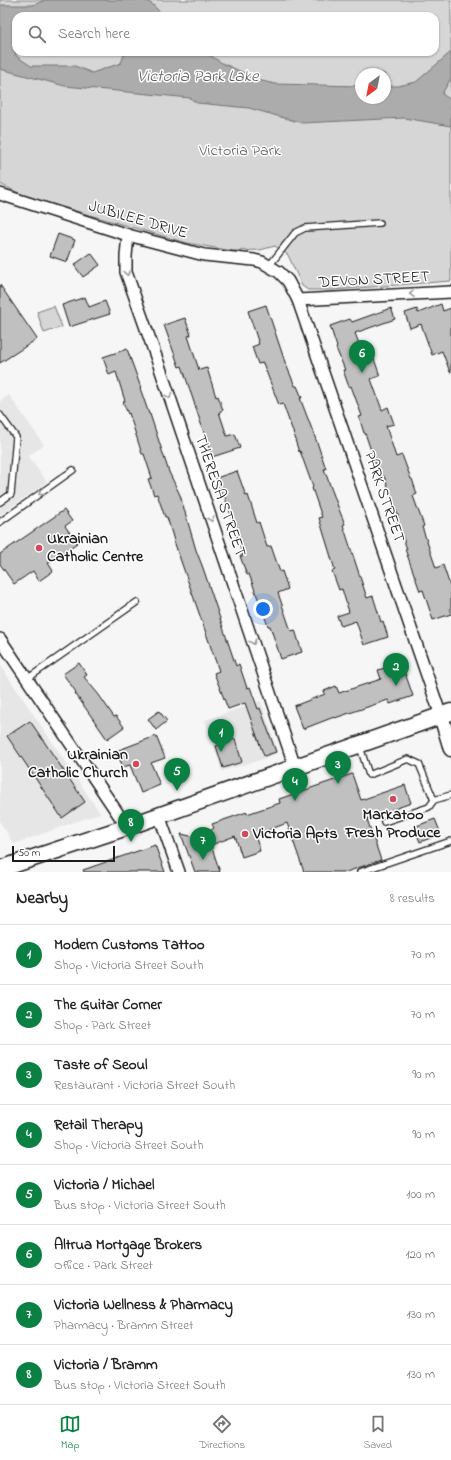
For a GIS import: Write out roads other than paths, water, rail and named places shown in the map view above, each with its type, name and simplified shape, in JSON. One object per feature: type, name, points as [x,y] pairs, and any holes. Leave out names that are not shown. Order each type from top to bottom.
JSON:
[{"type":"main road","points":[[2,870],[446,714]]},
{"type":"street","name":"JUBILEE DRIVE","points":[[0,194],[128,234],[204,255],[254,260],[269,266]]},
{"type":"street","name":"THERESA STREET","points":[[128,234],[126,272],[295,767]]},
{"type":"street","name":"PARK STREET","points":[[269,266],[279,272],[288,281],[298,300],[446,714],[451,749]]},
{"type":"street","name":"DEVON STREET","points":[[298,300],[451,292]]},
{"type":"street","points":[[0,639],[127,827]]},
{"type":"street","points":[[159,815],[179,872]]},
{"type":"lane","points":[[269,266],[295,233],[305,228],[380,223]]},
{"type":"lane","points":[[0,414],[16,437],[11,494],[0,502]]},
{"type":"lane","points":[[0,522],[72,470]]},
{"type":"lane","points":[[27,679],[137,602]]},
{"type":"lane","points":[[360,744],[369,775],[408,760],[419,764],[434,800]]},
{"type":"lane","points":[[384,822],[429,807],[434,800],[451,795]]},
{"type":"lane","points":[[360,872],[451,841]]},
{"type":"water","name":"Victoria Park Lake","points":[[45,0],[145,0],[152,4],[160,12],[12,12],[12,56],[16,56],[31,66],[75,66],[92,73],[121,63],[124,56],[211,56],[222,63],[262,81],[275,84],[355,86],[355,104],[391,104],[391,86],[416,82],[451,52],[451,78],[442,94],[451,100],[451,126],[404,118],[302,123],[249,108],[197,103],[190,98],[65,86],[0,69],[0,5],[33,5]]},
{"type":"place","name":"Altrua Mortgage Brokers","points":[[362,373]]},
{"type":"place","name":"Ukrainian Catholic Centre","points":[[39,548]]},
{"type":"place","name":"The Guitar Corner","points":[[396,686]]},
{"type":"place","name":"Modern Customs Tattoo","points":[[221,752]]},
{"type":"place","name":"Ukrainian Catholic Church","points":[[136,764]]},
{"type":"place","name":"Taste of Seoul","points":[[338,784]]},
{"type":"place","name":"Victoria / Michael","points":[[177,791]]},
{"type":"place","name":"Markatoo Fresh Produce","points":[[393,799]]},
{"type":"place","name":"Retail Therapy","points":[[295,801]]},
{"type":"place","name":"Victoria Apts","points":[[245,834]]},
{"type":"place","name":"Victoria / Bramm","points":[[131,842]]},
{"type":"place","name":"Victoria Wellness & Pharmacy","points":[[203,860]]},
{"type":"park label","name":"Victoria Park","points":[[240,151]]}]
